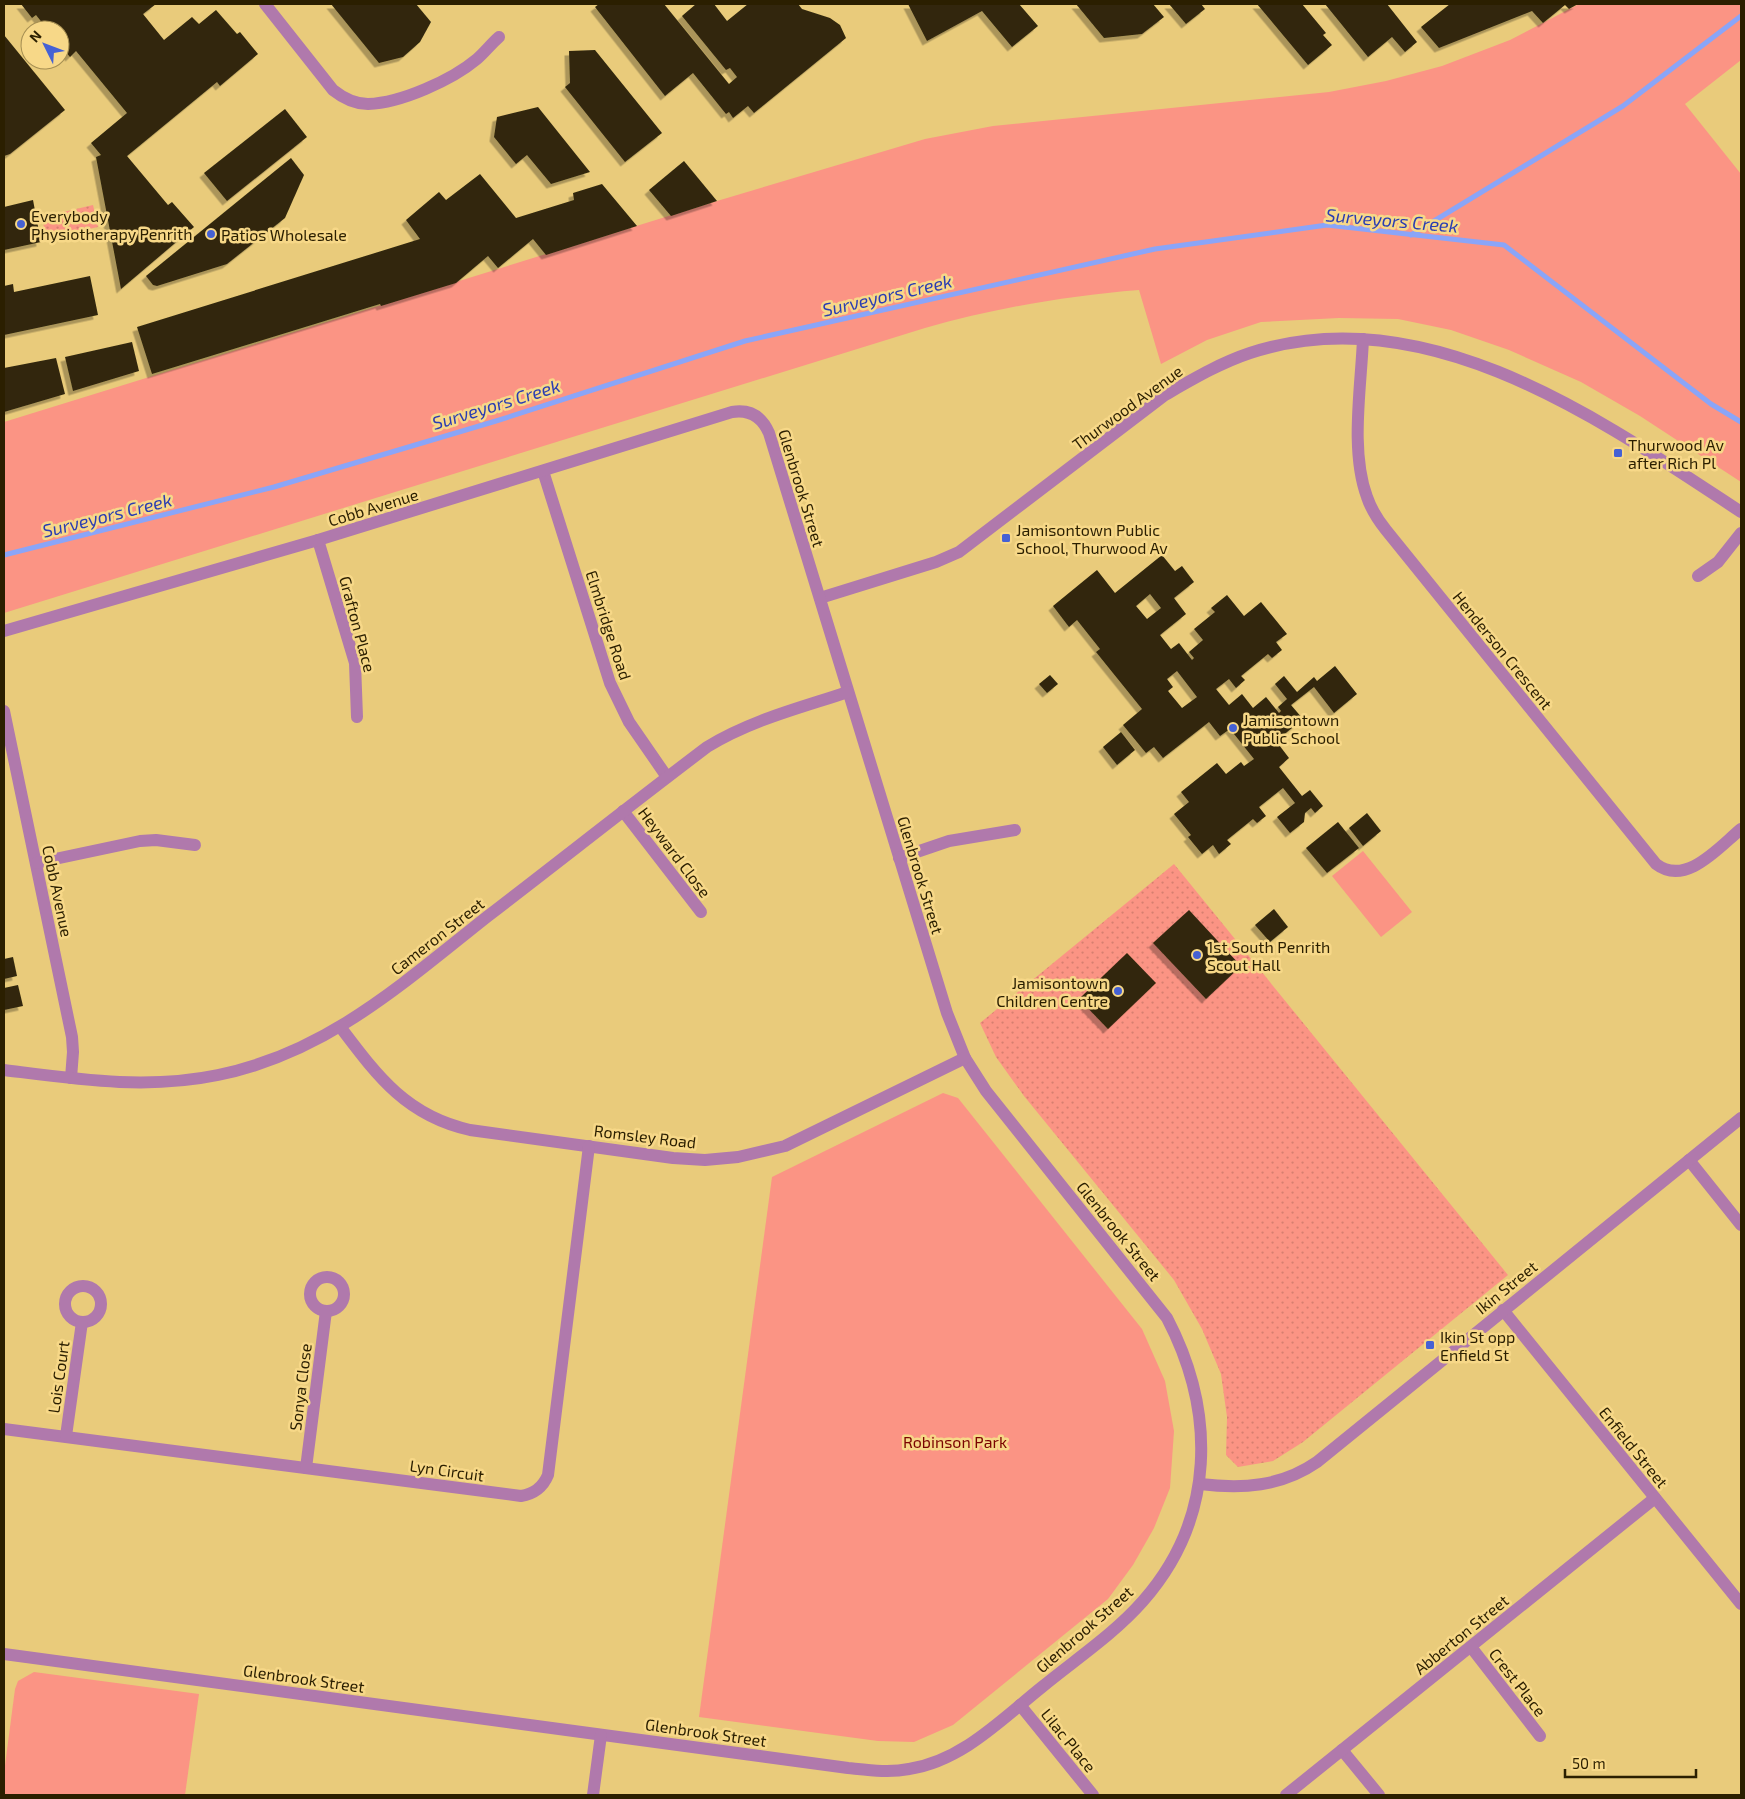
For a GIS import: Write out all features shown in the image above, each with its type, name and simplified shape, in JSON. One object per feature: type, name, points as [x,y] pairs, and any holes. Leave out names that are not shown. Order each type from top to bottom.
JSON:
[{"type":"street","points":[[265,4],[333,90],[344,98],[366,104],[386,102],[449,78],[476,59],[499,37]]},
{"type":"street","name":"Thurwood Avenue","points":[[820,598],[936,562],[959,552],[1166,395],[1211,370],[1252,353],[1306,341],[1363,339],[1428,350],[1486,368],[1552,396],[1627,437],[1741,512]]},
{"type":"street","name":"Henderson Crescent","points":[[1363,339],[1359,415],[1360,466],[1367,499],[1386,530],[1656,864],[1673,871],[1690,868],[1741,829]]},
{"type":"street","name":"Cobb Avenue","points":[[4,631],[318,540],[732,412],[750,412]]},
{"type":"street","name":"Glenbrook Street","points":[[4,1654],[848,1768],[894,1771],[923,1766],[950,1756],[978,1738],[1120,1624],[1153,1589],[1182,1540],[1200,1484],[1202,1445],[1198,1402],[1183,1351],[1167,1318],[992,1098],[965,1058],[947,1013],[769,433],[761,420],[750,412]]},
{"type":"street","name":"Elmbridge Road","points":[[543,471],[610,683],[629,722],[667,777]]},
{"type":"street","points":[[1698,576],[1718,562],[1741,533]]},
{"type":"street","name":"Grafton Place","points":[[318,540],[355,663],[357,717]]},
{"type":"street","name":"Cameron Street","points":[[4,1070],[102,1082],[147,1084],[217,1076],[282,1057],[341,1028],[369,1009],[707,747],[734,732],[848,692]]},
{"type":"street","name":"Cobb Avenue","points":[[4,711],[72,1037],[71,1078]]},
{"type":"street","name":"Heyward Close","points":[[623,811],[701,912]]},
{"type":"street","points":[[899,858],[955,840],[1015,830]]},
{"type":"street","points":[[36,863],[140,841],[172,841],[195,845]]},
{"type":"street","name":"Romsley Road","points":[[341,1028],[388,1087],[416,1108],[439,1121],[470,1130],[688,1159],[729,1158],[769,1151],[802,1138],[965,1058]]},
{"type":"street","name":"Ikin Street","points":[[1200,1484],[1251,1487],[1280,1480],[1310,1467],[1741,1118]]},
{"type":"street","name":"Lyn Circuit","points":[[4,1429],[521,1496],[535,1492],[548,1475],[589,1146]]},
{"type":"street","points":[[1689,1160],[1741,1225]]},
{"type":"street","name":"Enfield Street","points":[[1503,1310],[1741,1604]]},
{"type":"street","name":"Sonya Close","points":[[306,1468],[326,1311]]},
{"type":"street","name":"Lois Court","points":[[66,1436],[82,1322]]},
{"type":"street","name":"Abberton Street","points":[[1286,1795],[1655,1498]]},
{"type":"street","name":"Crest Place","points":[[1471,1647],[1540,1736]]},
{"type":"street","name":"Lilac Place","points":[[1020,1704],[1093,1795]]},
{"type":"street","points":[[593,1795],[601,1735]]},
{"type":"street","points":[[1342,1750],[1379,1795]]},
{"type":"green space","points":[[1579,4],[1741,4],[1741,60],[1685,104],[1741,174],[1741,482],[1640,416],[1581,382],[1509,350],[1451,330],[1398,319],[1339,318],[1261,322],[1207,340],[1161,364],[1139,290],[1031,304],[978,314],[925,328],[4,613],[4,422],[717,201],[925,139],[993,126],[1329,92],[1386,81],[1442,66],[1510,40]]},
{"type":"green space","points":[[93,205],[98,227],[46,238],[42,217]]},
{"type":"green space","points":[[1363,851],[1412,912],[1381,937],[1332,876]]},
{"type":"green space","points":[[1174,864],[1508,1275],[1303,1442],[1273,1461],[1238,1467],[1226,1455],[1227,1417],[1221,1374],[1202,1329],[1174,1280],[1024,1096],[996,1057],[980,1023]]},
{"type":"green space","name":"Robinson Park","points":[[943,1093],[958,1098],[1142,1329],[1165,1381],[1174,1431],[1170,1488],[1154,1528],[1133,1565],[1108,1599],[953,1725],[914,1742],[878,1741],[699,1717],[772,1177]]},
{"type":"green space","points":[[34,1672],[199,1694],[185,1795],[4,1795],[4,1773],[15,1689],[18,1681]]},
{"type":"building","points":[[21,4],[156,4],[143,14],[164,40],[192,17],[199,24],[216,10],[237,34],[240,32],[258,54],[220,86],[217,82],[127,156],[168,205],[172,202],[194,227],[121,289],[96,157],[101,155],[91,143],[127,113],[76,51],[70,57],[70,20],[40,20],[36,15],[32,18]]},
{"type":"building","points":[[331,4],[416,4],[431,22],[420,42],[403,57],[379,63]]},
{"type":"building","points":[[599,4],[664,4],[729,84],[737,77],[730,68],[726,70],[682,16],[696,4],[714,4],[727,21],[748,4],[798,4],[802,9],[830,18],[840,25],[846,38],[754,113],[748,106],[733,118],[729,112],[726,114],[693,73],[665,96],[595,7]]},
{"type":"building","points":[[908,4],[1019,4],[1038,26],[1012,47],[982,11],[927,41]]},
{"type":"building","points":[[1076,4],[1153,4],[1164,17],[1142,34],[1104,38]]},
{"type":"building","points":[[1169,4],[1201,4],[1205,9],[1186,24]]},
{"type":"building","points":[[1257,4],[1302,4],[1326,33],[1323,35],[1332,45],[1308,65]]},
{"type":"building","points":[[1325,4],[1387,4],[1417,42],[1405,52],[1392,37],[1368,57]]},
{"type":"building","points":[[1450,4],[1578,4],[1569,9],[1565,5],[1543,23],[1532,11],[1439,48],[1421,27]]},
{"type":"building","points":[[4,35],[20,55],[20,70],[32,70],[65,110],[10,154],[4,156]]},
{"type":"building","points":[[595,50],[662,133],[625,162],[565,87],[570,83],[569,51]]},
{"type":"building","points":[[538,107],[590,172],[551,184],[527,155],[516,164],[494,137],[497,117]]},
{"type":"building","points":[[285,109],[307,137],[227,201],[204,173]]},
{"type":"building","points":[[291,158],[304,175],[285,218],[227,264],[157,286],[153,285],[146,276]]},
{"type":"building","points":[[684,161],[717,201],[671,216],[649,190]]},
{"type":"building","points":[[480,174],[516,218],[574,200],[573,193],[602,184],[637,226],[546,255],[533,239],[498,268],[488,256],[456,283],[381,306],[380,304],[152,374],[137,327],[420,239],[406,220],[439,192],[446,200]]},
{"type":"building","name":"Everybody Physiotherapy Penrith","points":[[33,200],[41,242],[4,250],[4,207]]},
{"type":"building","points":[[90,276],[98,315],[4,335],[4,286],[13,284],[14,292]]},
{"type":"building","points":[[132,342],[139,371],[73,391],[65,357]]},
{"type":"building","points":[[56,358],[65,394],[4,412],[4,368]]},
{"type":"building","points":[[1162,555],[1175,571],[1182,566],[1194,582],[1174,598],[1186,614],[1160,635],[1171,649],[1179,643],[1192,660],[1194,658],[1189,652],[1203,640],[1194,629],[1215,612],[1211,608],[1227,595],[1244,616],[1261,602],[1287,634],[1276,642],[1282,650],[1272,658],[1268,654],[1241,676],[1245,680],[1236,688],[1229,679],[1216,689],[1229,705],[1242,694],[1253,708],[1266,697],[1279,713],[1281,711],[1278,707],[1287,699],[1275,684],[1284,676],[1297,692],[1314,677],[1317,681],[1335,666],[1357,694],[1334,713],[1314,687],[1291,705],[1303,719],[1276,741],[1289,758],[1279,767],[1302,796],[1310,790],[1323,806],[1315,813],[1311,808],[1305,813],[1304,822],[1290,833],[1277,817],[1295,803],[1283,788],[1259,807],[1266,816],[1257,823],[1253,819],[1227,840],[1231,844],[1219,854],[1213,845],[1202,854],[1188,837],[1191,835],[1174,814],[1189,802],[1181,792],[1217,763],[1226,774],[1241,762],[1244,766],[1254,759],[1230,729],[1220,736],[1209,722],[1163,758],[1154,747],[1146,753],[1123,725],[1142,709],[1096,652],[1100,649],[1077,620],[1069,627],[1053,606],[1097,570],[1115,593]],"holes":[[[1150,594],[1161,608],[1147,619],[1136,606]],[[1177,671],[1197,697],[1182,708],[1168,691],[1173,687],[1167,679]]]},
{"type":"building","points":[[1050,675],[1058,684],[1047,693],[1039,684]]},
{"type":"building","points":[[1121,732],[1135,750],[1117,765],[1103,747]]},
{"type":"building","points":[[1367,813],[1381,831],[1363,846],[1349,828]]},
{"type":"building","points":[[1338,822],[1359,848],[1327,873],[1306,848]]},
{"type":"building","points":[[1274,909],[1288,927],[1270,942],[1255,925]]},
{"type":"building","name":"1st South Penrith Scout Hall","points":[[1189,910],[1241,966],[1206,999],[1153,943]]},
{"type":"building","name":"Jamisontown Children Centre","points":[[1127,953],[1156,983],[1108,1029],[1079,999]]},
{"type":"building","points":[[13,957],[17,976],[4,979],[4,959]]},
{"type":"building","points":[[18,985],[23,1006],[4,1010],[4,988]]},
{"type":"waterway","points":[[1411,235],[1623,106],[1741,16]]},
{"type":"waterway","name":"Surveyors Creek","points":[[4,555],[274,487],[496,421],[745,341],[1155,249],[1327,225],[1504,245],[1711,404],[1741,422]]},
{"type":"place","name":"Everybody Physiotherapy Penrith","points":[[21,224]]},
{"type":"place","name":"Patios Wholesale","points":[[211,234]]},
{"type":"place","name":"Thurwood Av after Rich Pl","points":[[1618,453]]},
{"type":"place","name":"Jamisontown Public School, Thurwood Av","points":[[1006,538]]},
{"type":"place","name":"Jamisontown Public School","points":[[1233,728]]},
{"type":"place","name":"1st South Penrith Scout Hall","points":[[1197,955]]},
{"type":"place","name":"Jamisontown Children Centre","points":[[1118,991]]},
{"type":"place","name":"Ikin St opp Enfield St","points":[[1430,1345]]}]
